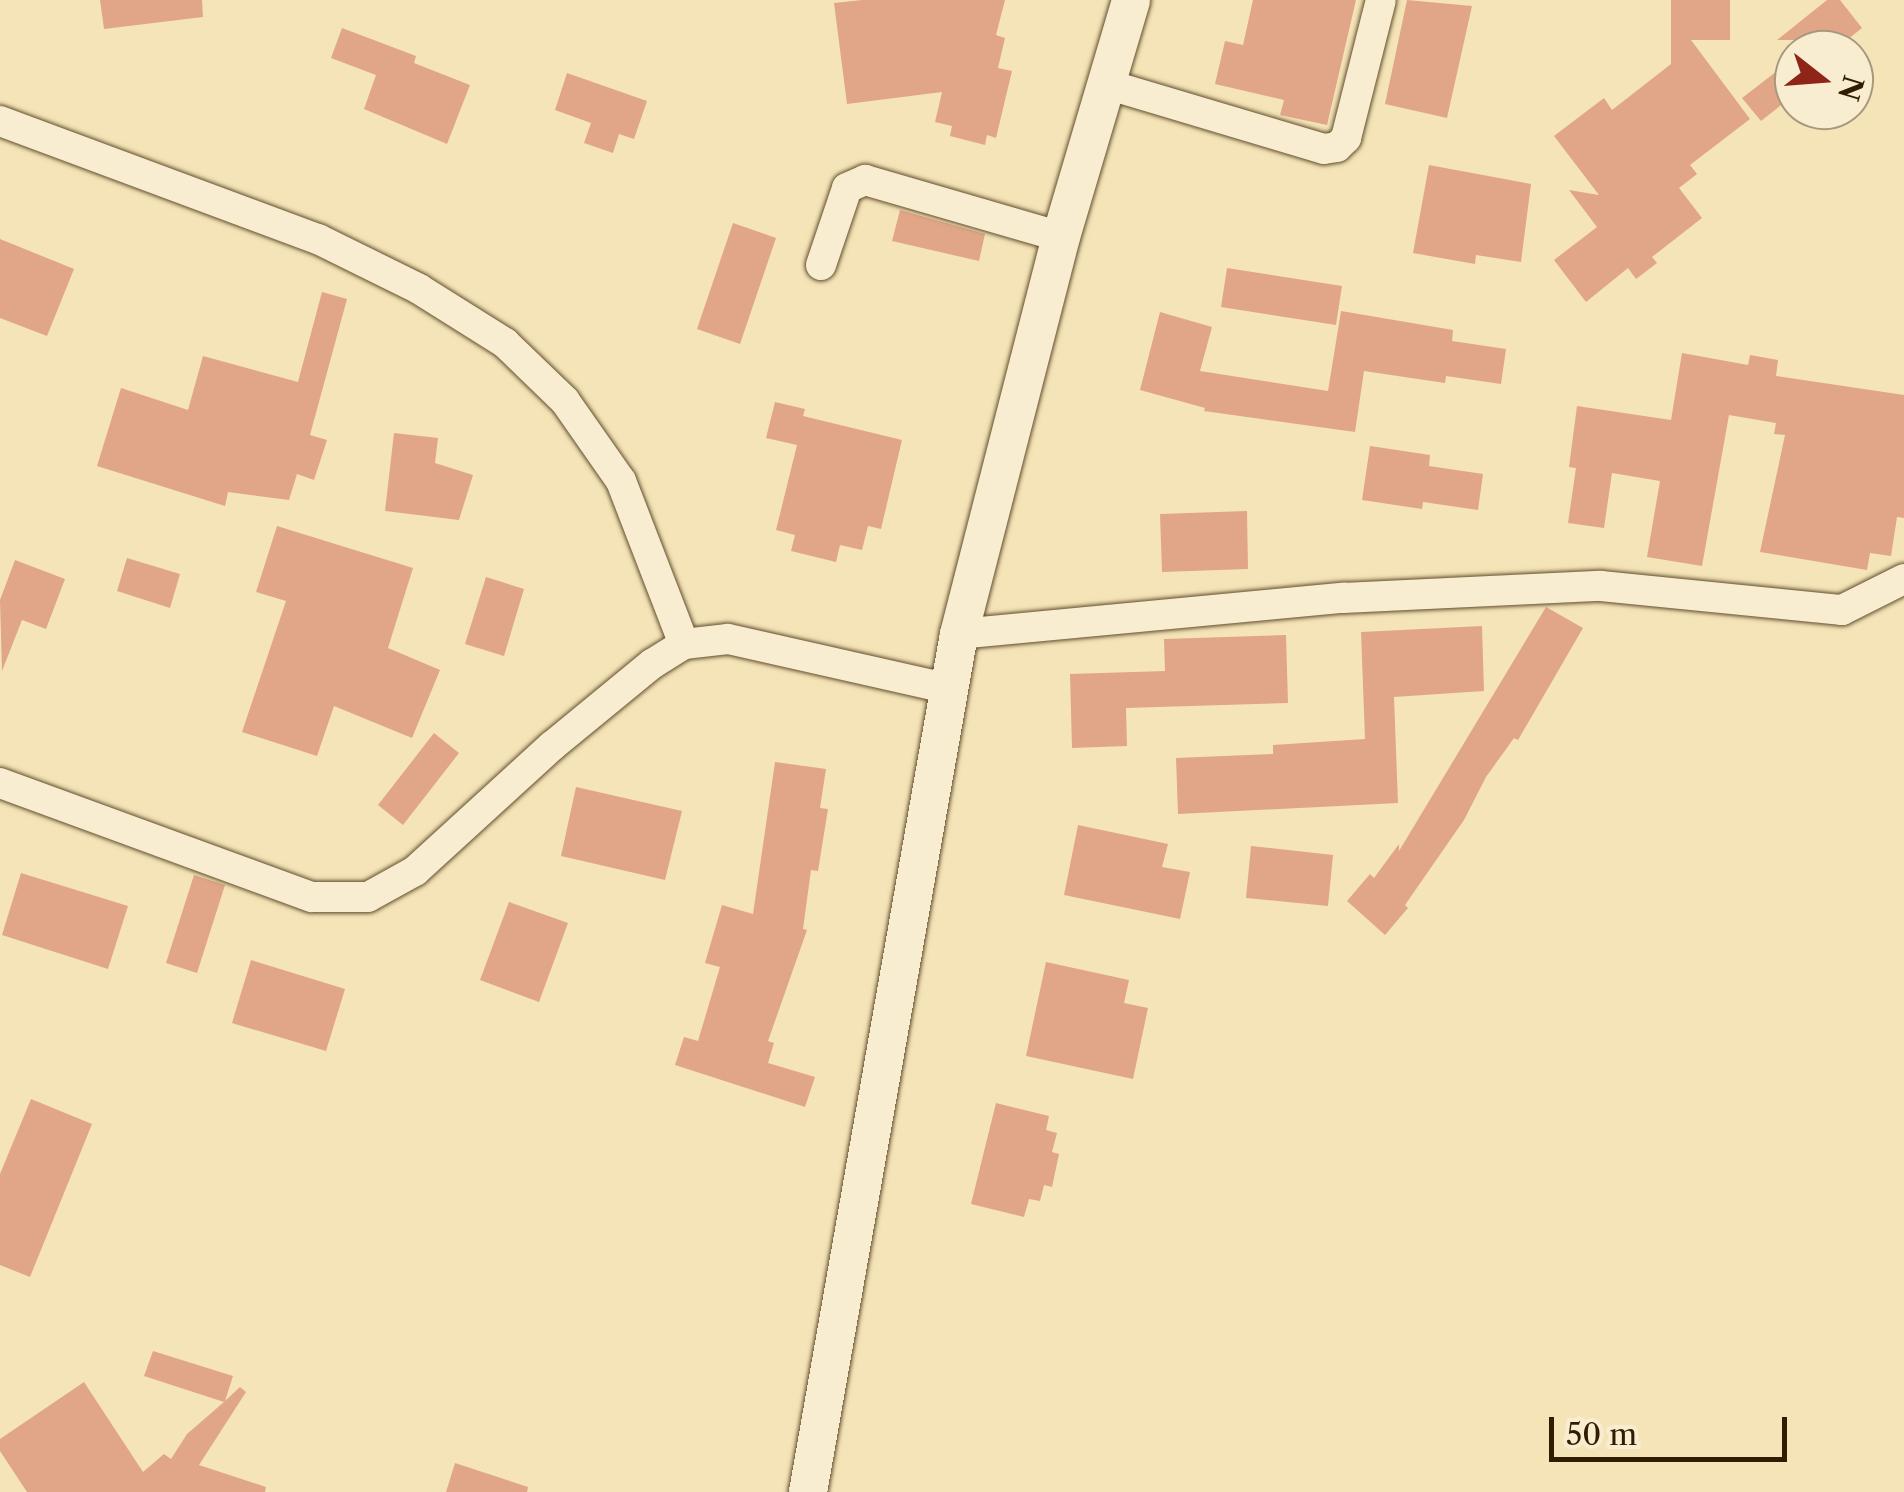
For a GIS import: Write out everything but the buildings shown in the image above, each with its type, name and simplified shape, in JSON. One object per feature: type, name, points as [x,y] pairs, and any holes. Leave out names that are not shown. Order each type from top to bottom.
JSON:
[{"type":"street","points":[[808,1492],[959,634],[1061,237],[1132,0]]},
{"type":"street","points":[[1106,84],[1324,149],[1337,147],[1346,138],[1380,0]]},
{"type":"street","points":[[0,121],[318,239],[419,289],[505,343],[564,400],[621,482],[684,644]]},
{"type":"street","points":[[821,265],[847,188],[866,180],[1061,237]]},
{"type":"street","points":[[959,634],[1343,598],[1601,586],[1842,610],[1904,579]]},
{"type":"street","points":[[0,783],[312,897],[368,896],[415,871],[552,746],[652,664],[684,644],[728,638],[949,689]]}]
